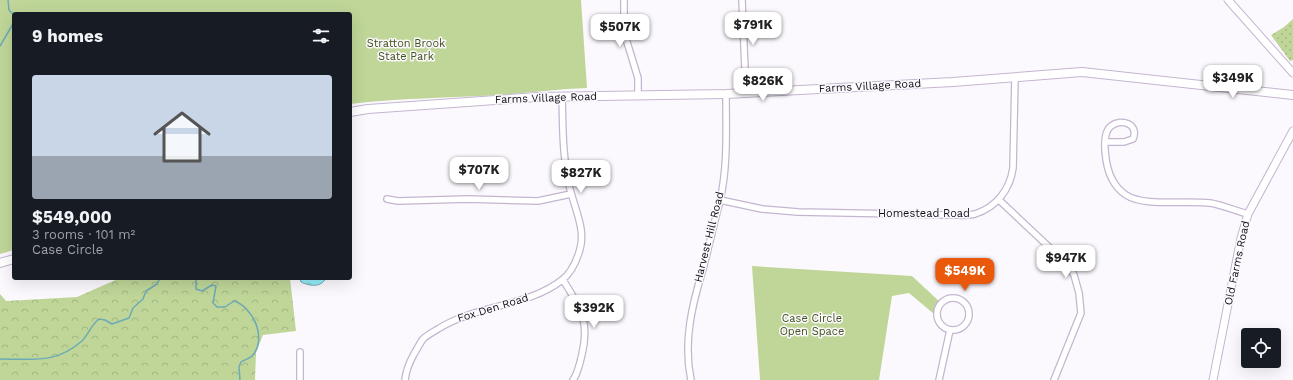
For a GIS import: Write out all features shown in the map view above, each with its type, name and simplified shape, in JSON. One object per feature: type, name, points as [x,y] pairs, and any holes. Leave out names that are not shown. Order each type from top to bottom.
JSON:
[{"type":"main road","name":"Farms Village Road","points":[[352,112],[368,109],[437,104],[562,97],[726,94],[1015,78],[1082,72],[1293,95]]},
{"type":"main road","points":[[0,263],[12,260]]},
{"type":"street","points":[[624,0],[624,19],[627,42],[638,78],[638,95]]},
{"type":"street","points":[[742,0],[746,93]]},
{"type":"street","points":[[1228,0],[1293,73]]},
{"type":"street","name":"Homestead Road","points":[[720,200],[762,209],[798,212],[967,215],[976,213],[999,200],[1010,181],[1013,168],[1015,78]]},
{"type":"street","name":"Harvest Hill Road","points":[[692,380],[689,370],[688,342],[690,320],[695,292],[720,200],[726,155],[726,94]]},
{"type":"street","name":"Fox Den Road","points":[[405,380],[408,365],[424,339],[448,322],[539,293],[563,280],[573,267],[580,250],[582,238],[580,222],[571,194],[565,166],[562,97]]},
{"type":"street","points":[[1106,142],[1124,142],[1133,139],[1135,132],[1129,123],[1123,122],[1111,126],[1108,131],[1106,142],[1108,172],[1119,189],[1126,195],[1144,201],[1210,204],[1248,214]]},
{"type":"street","name":"Old Farms Road","points":[[1213,380],[1248,214],[1293,131]]},
{"type":"street","points":[[387,199],[398,201],[468,199],[538,201],[571,194]]},
{"type":"street","points":[[999,200],[1065,262],[1074,275],[1079,293],[1081,313],[1054,380]]},
{"type":"street","points":[[563,280],[579,304],[585,327],[586,341],[576,376],[573,380]]},
{"type":"street","points":[[957,298],[966,304],[969,315],[965,325],[956,330],[950,330],[941,325],[937,316],[937,311],[942,302],[946,299],[957,298]]},
{"type":"street","points":[[940,380],[950,330]]},
{"type":"street","points":[[300,352],[300,380]]},
{"type":"green space","name":"Stratton Brook State Park","points":[[0,0],[581,0],[587,88],[499,95],[405,99],[352,104],[352,12],[12,12],[12,251],[0,254]]},
{"type":"green space","points":[[1293,19],[1293,60],[1290,61],[1271,35]]},
{"type":"green space","name":"Case Circle Open Space","points":[[752,266],[912,276],[940,302],[936,307],[934,314],[909,293],[892,296],[879,380],[760,380]]},
{"type":"green space","points":[[115,280],[290,280],[296,331],[263,335],[256,352],[255,380],[0,380],[0,294],[6,301],[77,297]]},
{"type":"water","points":[[300,280],[325,280],[318,285],[301,282]]},
{"type":"waterway","points":[[8,0],[9,10],[12,13]]},
{"type":"waterway","points":[[0,46],[12,25]]},
{"type":"waterway","points":[[0,359],[44,359],[63,354],[82,341],[99,319],[105,320],[112,324],[129,318],[133,308],[143,299],[146,291],[157,284],[159,280]]},
{"type":"waterway","points":[[196,280],[196,289],[202,291],[212,285],[216,286],[213,303],[217,307],[225,307],[234,301],[241,304],[256,324],[259,341],[257,349],[251,357],[241,362],[239,367],[240,380]]}]
